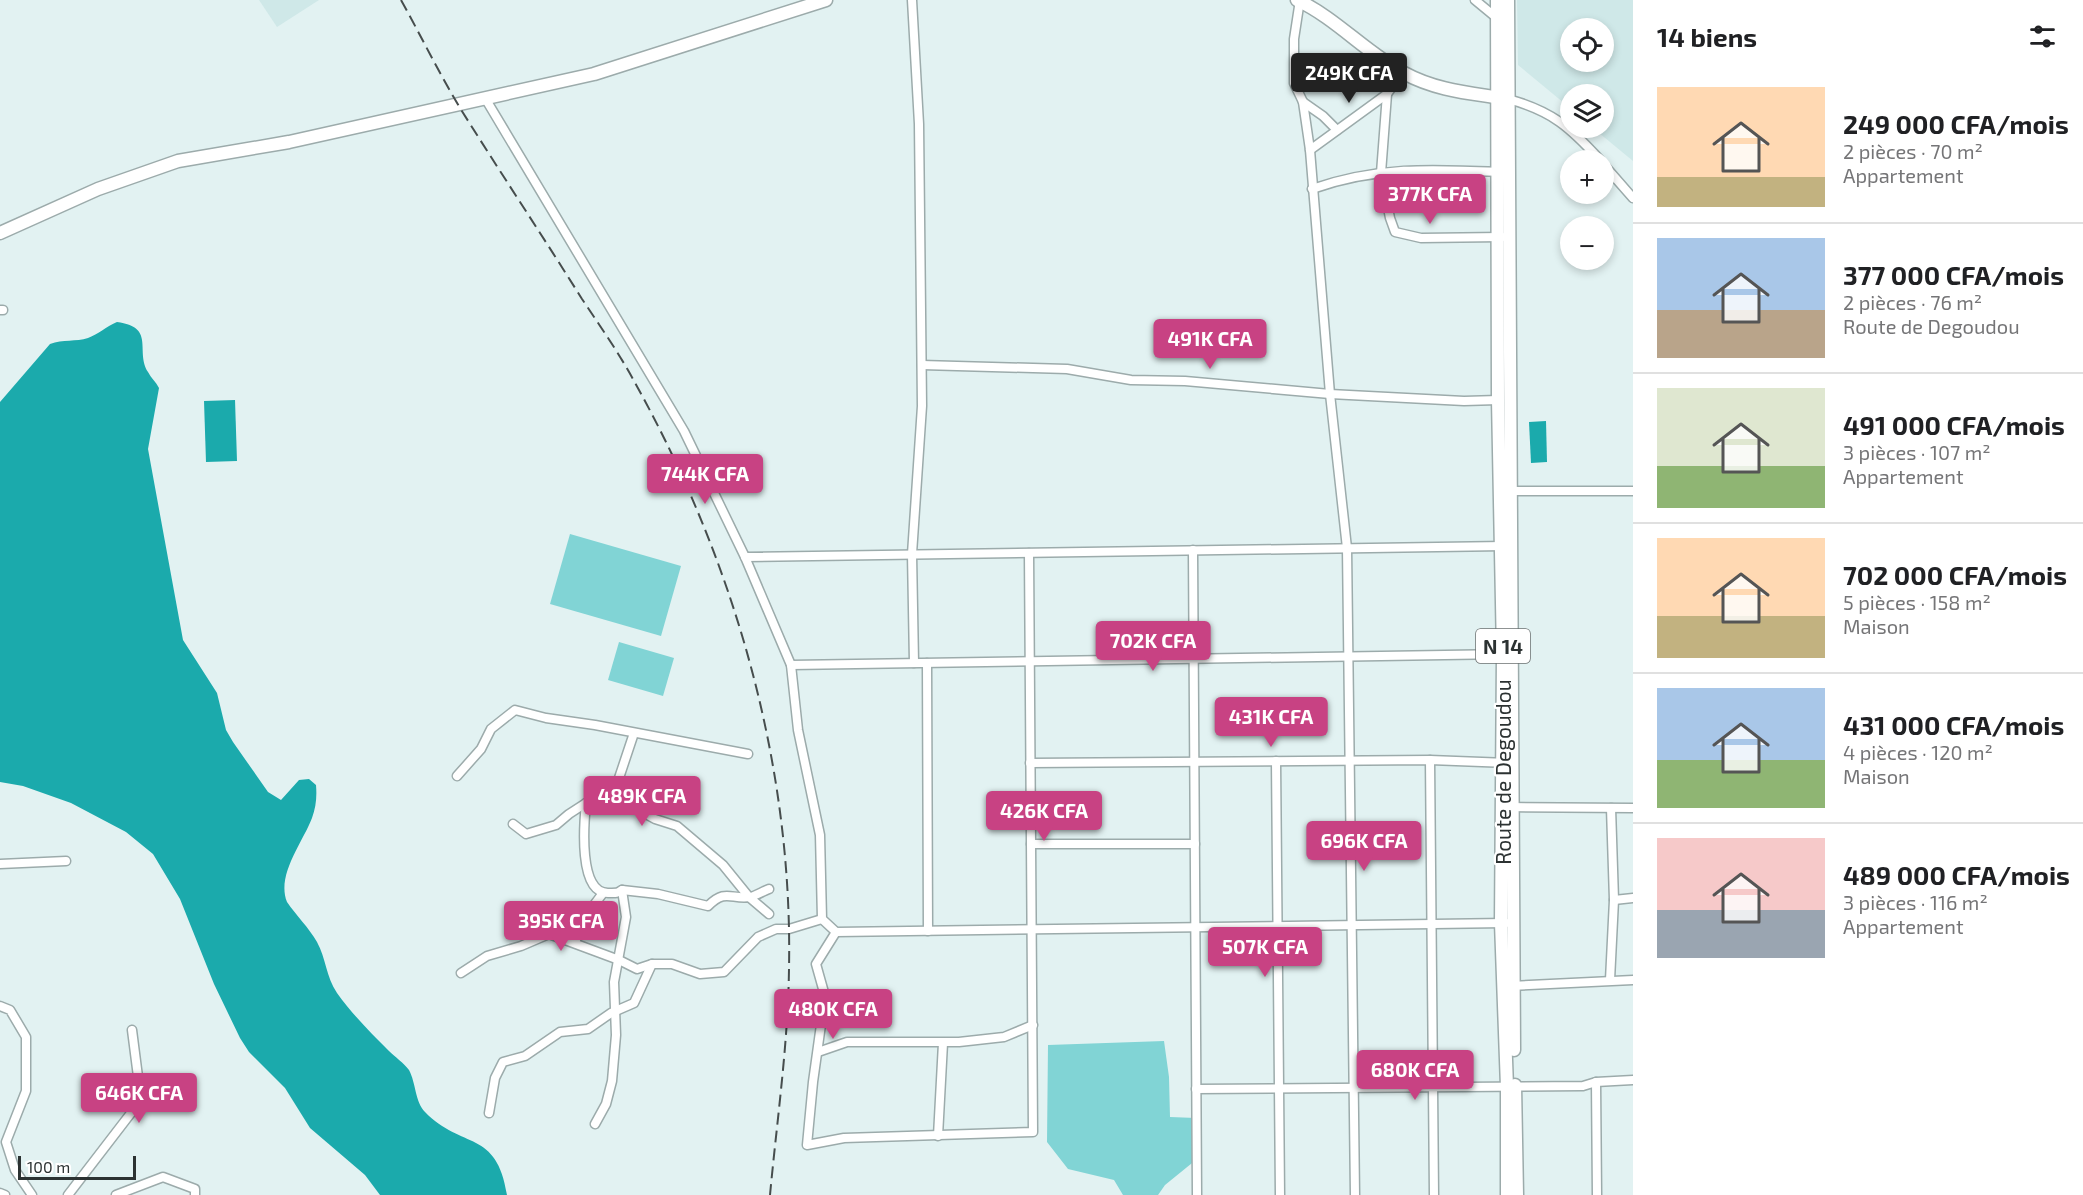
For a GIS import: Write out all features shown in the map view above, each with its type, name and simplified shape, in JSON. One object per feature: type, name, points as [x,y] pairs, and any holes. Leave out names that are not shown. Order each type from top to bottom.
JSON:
[{"type":"main road","points":[[0,233],[99,189],[178,161],[288,142],[594,74],[826,0]]},
{"type":"main road","points":[[1299,0],[1403,72],[1431,85],[1462,94],[1503,98]]},
{"type":"main road","name":"N 14","points":[[1497,0],[1503,98]]},
{"type":"main road","name":"N 14","points":[[1503,98],[1509,28],[1508,0]]},
{"type":"main road","name":"Route de Degoudou","points":[[1503,98],[1503,237],[1510,491],[1505,546]]},
{"type":"main road","name":"Route de Degoudou","points":[[1503,237],[1498,400],[1508,654],[1506,763],[1508,986],[1517,1195]]},
{"type":"main road","name":"Route de Degoudou","points":[[1507,1195],[1511,1087]]},
{"type":"street","points":[[912,0],[919,124],[922,365],[922,406],[912,554],[914,663]]},
{"type":"street","points":[[1299,0],[1294,39],[1294,83],[1303,102],[1310,150],[1330,394],[1347,548],[1355,1195]]},
{"type":"street","points":[[1475,0],[1509,28]]},
{"type":"street","points":[[1310,150],[1387,94],[1403,72]]},
{"type":"street","points":[[1387,94],[1381,172],[1395,232],[1421,238],[1503,237]]},
{"type":"street","points":[[485,98],[684,431],[744,557],[791,665],[798,730],[820,835],[822,919],[836,932],[1507,923]]},
{"type":"street","points":[[1503,98],[1530,106],[1558,119],[1590,150]]},
{"type":"street","points":[[1303,102],[1323,116],[1337,130]]},
{"type":"street","points":[[1312,189],[1345,179],[1381,172],[1416,169],[1502,172]]},
{"type":"street","points":[[1614,176],[1633,198]]},
{"type":"street","points":[[922,365],[1067,369],[1131,380],[1185,381],[1330,394],[1464,401],[1498,400]]},
{"type":"street","points":[[1510,491],[1633,491]]},
{"type":"street","points":[[744,557],[1505,546]]},
{"type":"street","points":[[1193,550],[1197,1195]]},
{"type":"street","points":[[836,932],[816,964],[825,996],[807,1145],[844,1138],[1033,1132],[1029,553]]},
{"type":"street","points":[[791,665],[1508,654]]},
{"type":"street","points":[[927,663],[927,931]]},
{"type":"street","points":[[457,776],[481,749],[491,729],[515,710],[546,718],[748,754]]},
{"type":"street","points":[[513,824],[526,834],[536,833],[556,825],[586,803],[599,804],[613,796],[634,733]]},
{"type":"street","points":[[1030,763],[1350,760],[1506,763]]},
{"type":"street","points":[[1430,760],[1434,1195]]},
{"type":"street","points":[[1275,761],[1280,1195]]},
{"type":"street","points":[[613,796],[655,819],[677,826],[723,865],[749,897],[769,914]]},
{"type":"street","points":[[586,803],[584,842],[586,861],[592,884],[603,893],[618,893],[622,890],[658,894],[708,906],[716,898],[732,894],[749,897],[769,889]]},
{"type":"street","points":[[1506,807],[1633,808]]},
{"type":"street","points":[[1610,980],[1614,900],[1611,808]]},
{"type":"street","points":[[1031,844],[1195,844]]},
{"type":"street","points":[[0,864],[66,861]]},
{"type":"street","points":[[595,1124],[606,1104],[612,1081],[616,1011],[615,982],[626,917],[622,890]]},
{"type":"street","points":[[574,943],[582,921],[603,893]]},
{"type":"street","points":[[1614,900],[1633,898]]},
{"type":"street","points":[[461,973],[487,956],[521,946],[549,934],[637,969],[652,964],[672,964],[699,974],[724,972],[758,937],[776,930],[789,929],[822,919]]},
{"type":"street","points":[[489,1113],[495,1078],[503,1062],[525,1056],[560,1032],[588,1029],[616,1011],[634,1003],[652,964]]},
{"type":"street","points":[[1508,986],[1633,980]]},
{"type":"street","points":[[0,1006],[10,1010],[26,1037],[26,1091],[6,1142],[15,1170],[32,1195]]},
{"type":"street","points":[[818,1052],[846,1042],[944,1043],[1004,1038],[1033,1025]]},
{"type":"street","points":[[68,1195],[141,1100],[132,1030]]},
{"type":"street","points":[[938,1136],[944,1043]]},
{"type":"street","points":[[1196,1089],[1583,1086],[1596,1082],[1633,1080]]},
{"type":"street","points":[[1596,1082],[1597,1195]]},
{"type":"street","points":[[0,1131],[10,1131]]},
{"type":"street","points":[[116,1195],[163,1177],[195,1189],[195,1195]]},
{"type":"street","points":[[0,1193],[5,1195]]},
{"type":"shaded area","points":[[259,0],[319,0],[277,27]]},
{"type":"shaded area","points":[[1517,0],[1633,0],[1633,161],[1605,138],[1614,138],[1614,84],[1560,84],[1560,100],[1518,65]]},
{"type":"shaded area","points":[[117,322],[129,325],[141,334],[145,364],[159,388],[148,449],[183,640],[217,693],[226,730],[268,792],[281,800],[299,780],[309,779],[316,785],[316,802],[312,818],[292,859],[285,881],[287,902],[317,942],[330,981],[337,993],[362,1023],[409,1070],[417,1098],[425,1112],[439,1124],[486,1150],[495,1160],[502,1174],[507,1195],[380,1195],[365,1175],[310,1128],[285,1088],[249,1052],[214,984],[180,899],[153,854],[126,832],[71,803],[23,786],[0,782],[0,402],[50,344],[88,338]]},
{"type":"shaded area","points":[[235,400],[237,461],[206,462],[204,401]]},
{"type":"shaded area","points":[[1546,421],[1547,462],[1531,463],[1529,422]]},
{"type":"shaded area","points":[[570,534],[681,566],[661,636],[550,604]]},
{"type":"shaded area","points":[[619,642],[674,658],[663,696],[608,680]]},
{"type":"shaded area","points":[[1164,1041],[1169,1077],[1170,1117],[1196,1118],[1197,1159],[1165,1185],[1158,1195],[1123,1195],[1114,1180],[1068,1169],[1047,1142],[1048,1045]]},
{"type":"railway","points":[[401,0],[460,108],[634,381],[670,449],[701,520],[728,592],[750,665],[768,740],[781,816],[788,892],[787,1026],[770,1195]]}]
